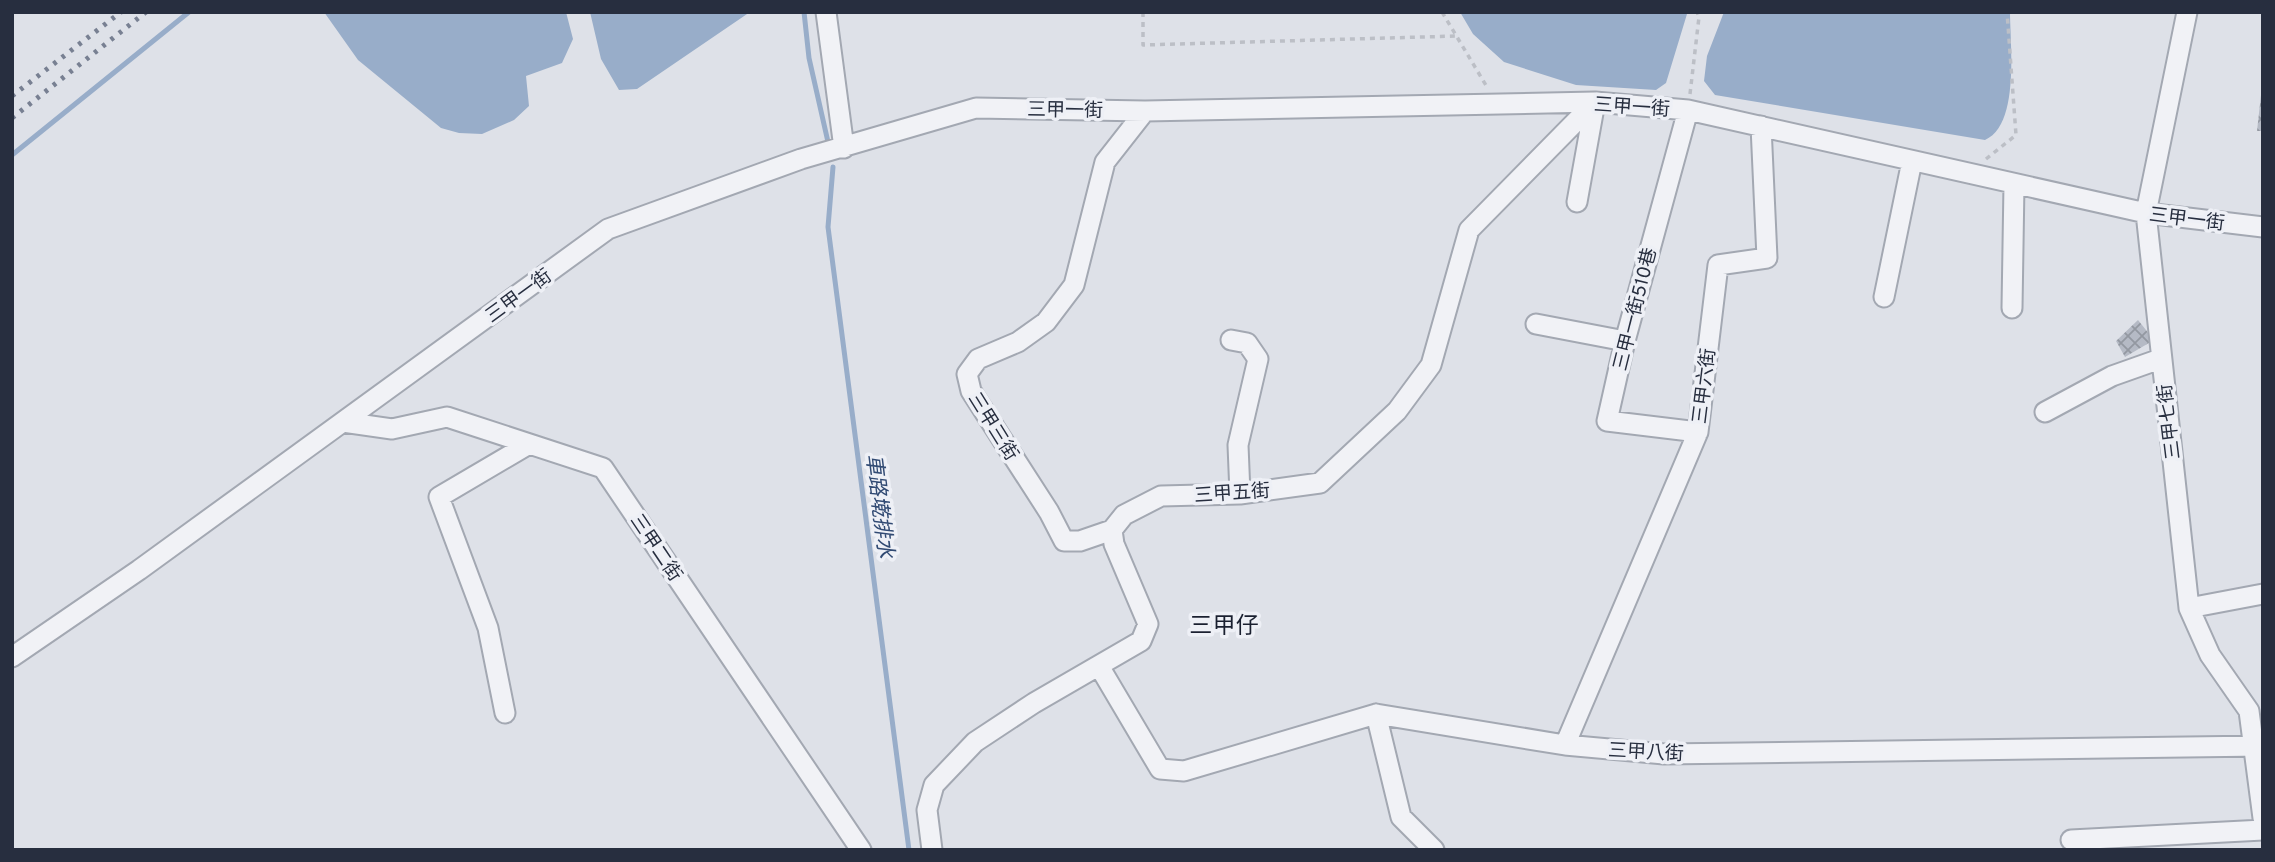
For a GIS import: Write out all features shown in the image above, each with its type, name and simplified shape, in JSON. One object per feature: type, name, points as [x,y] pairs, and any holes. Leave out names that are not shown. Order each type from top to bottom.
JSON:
[{"type":"street","points":[[826,12],[844,148]]},
{"type":"street","name":"三甲七街","points":[[2187,12],[2146,213],[2189,608],[2210,655],[2249,711],[2259,746],[2263,818]]},
{"type":"street","points":[[1577,201],[1595,102]]},
{"type":"street","name":"三甲一街","points":[[12,657],[139,570],[608,229],[801,159],[976,108],[1145,111],[1595,102],[1688,110],[2146,213],[2263,227]]},
{"type":"street","name":"三甲五街","points":[[1112,530],[1124,515],[1161,496],[1240,494],[1320,483],[1397,411],[1431,365],[1469,230],[1595,102]]},
{"type":"street","name":"三甲一街510巷","points":[[1688,110],[1625,341],[1607,421],[1698,432]]},
{"type":"street","name":"三甲三街","points":[[1112,530],[1080,541],[1064,541],[1049,512],[971,391],[967,374],[978,359],[1018,342],[1046,322],[1074,285],[1105,162],[1145,111]]},
{"type":"street","name":"三甲六街","points":[[1565,745],[1698,432],[1718,265],[1767,258],[1761,126]]},
{"type":"street","points":[[1884,297],[1912,161]]},
{"type":"street","points":[[2012,308],[2014,184]]},
{"type":"street","points":[[1536,324],[1625,341]]},
{"type":"street","points":[[1231,340],[1247,343],[1258,359],[1238,445],[1240,494]]},
{"type":"street","points":[[2045,412],[2112,376],[2160,359]]},
{"type":"street","name":"三甲二街","points":[[343,422],[392,429],[447,417],[603,468],[861,850]]},
{"type":"street","points":[[505,713],[488,628],[439,497],[529,444]]},
{"type":"street","points":[[932,850],[927,810],[934,785],[975,742],[1034,703],[1141,641],[1148,624],[1114,544],[1112,530]]},
{"type":"street","points":[[2189,608],[2263,594]]},
{"type":"street","name":"三甲八街","points":[[1099,666],[1160,769],[1184,771],[1376,714],[1565,745],[1664,754],[2259,746]]},
{"type":"street","points":[[1376,714],[1401,817],[1434,850]]},
{"type":"street","points":[[2071,840],[2263,830]]},
{"type":"path","points":[[1143,12],[1143,45],[1457,37]]},
{"type":"path","points":[[1442,12],[1497,104]]},
{"type":"path","points":[[1688,110],[1699,17],[1697,12]]},
{"type":"path","points":[[1968,174],[2016,135],[2007,12]]},
{"type":"water","points":[[324,12],[566,12],[573,39],[562,63],[526,76],[529,106],[514,120],[482,134],[459,133],[441,128],[358,60]]},
{"type":"water","points":[[590,12],[750,12],[637,89],[619,90],[601,59]]},
{"type":"water","points":[[1460,12],[1687,14],[1666,83],[1656,90],[1576,85],[1504,62],[1473,34]]},
{"type":"water","points":[[1724,12],[2010,12],[2011,82],[2004,118],[1996,132],[1985,140],[1715,95],[1704,81],[1707,56]]},
{"type":"building","points":[[2261,95],[2263,131],[2257,131]]},
{"type":"building","points":[[2138,320],[2154,340],[2125,357],[2116,341]]},
{"type":"waterway","points":[[12,155],[189,12]]},
{"type":"waterway","name":"車路墘排水","points":[[804,12],[809,58],[828,142]]},
{"type":"waterway","name":"車路墘排水","points":[[833,167],[828,227],[909,850]]},
{"type":"railway","points":[[12,96],[121,12]]},
{"type":"railway","points":[[12,118],[146,12]]},
{"type":"district","name":"三甲仔","points":[[1224,625]]}]
